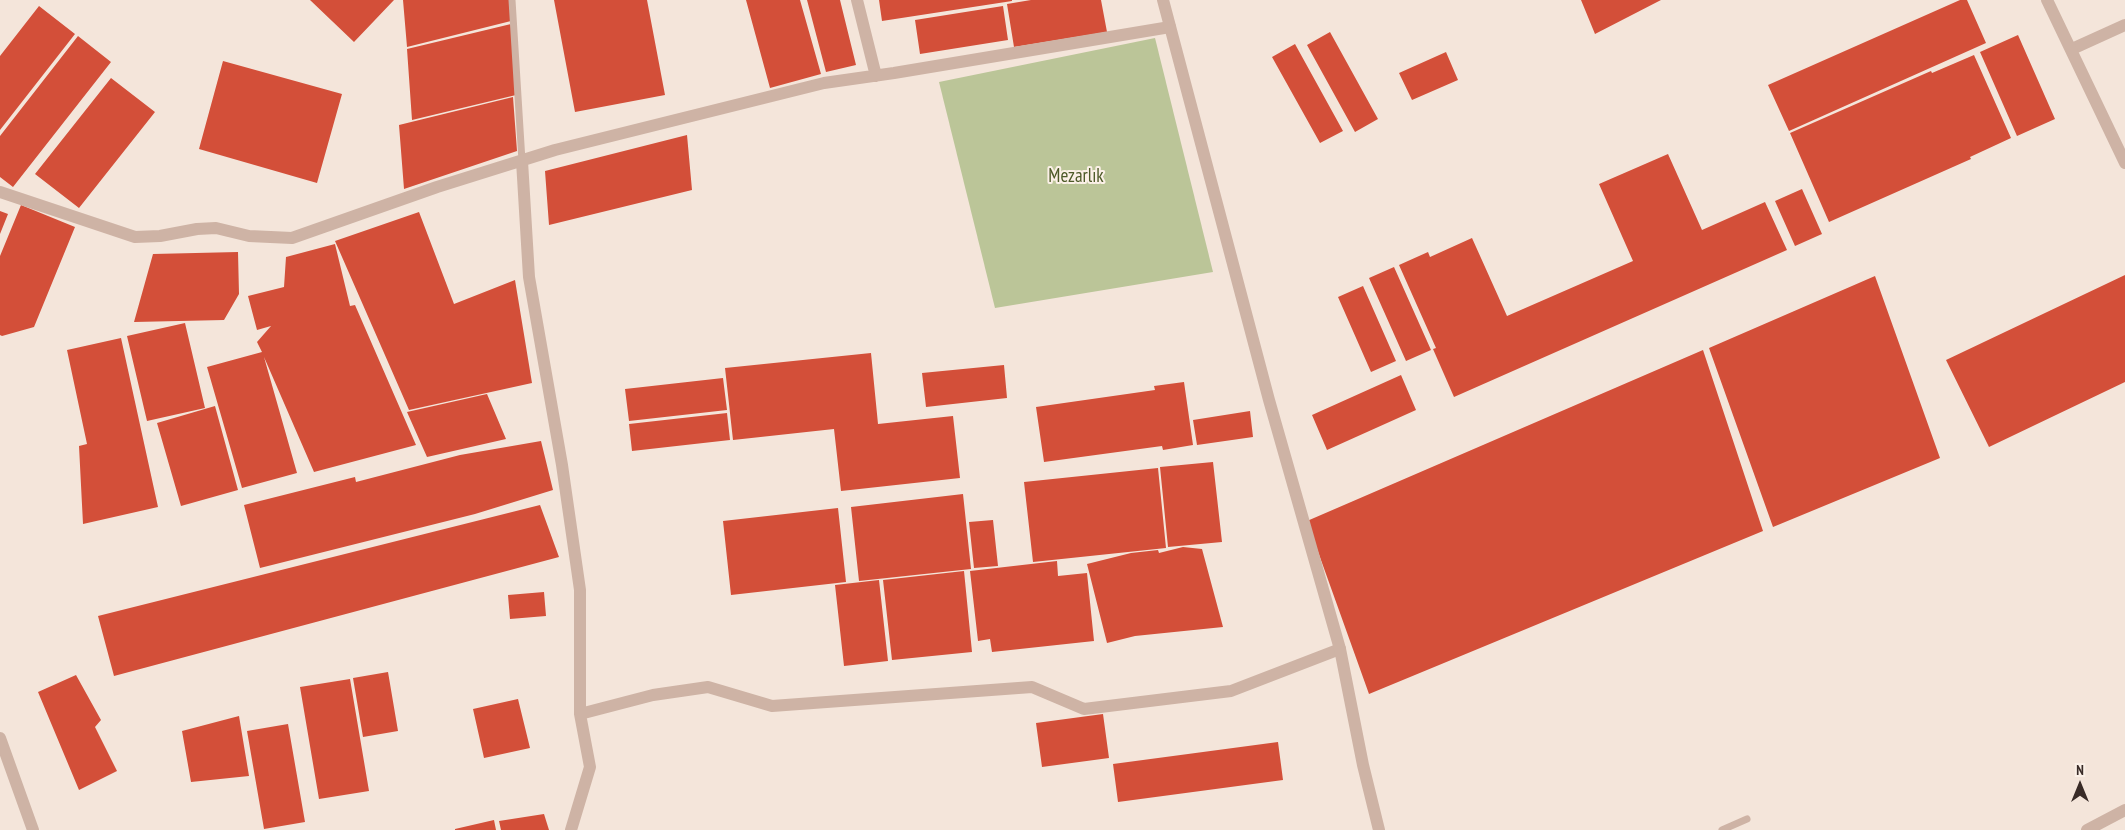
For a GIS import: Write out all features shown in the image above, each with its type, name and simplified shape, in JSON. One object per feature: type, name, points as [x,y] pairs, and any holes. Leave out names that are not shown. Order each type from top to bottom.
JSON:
[{"type":"street","points":[[857,0],[876,76]]},
{"type":"street","points":[[1163,0],[1269,400],[1340,649],[1363,765],[1379,830]]},
{"type":"street","points":[[2048,0],[2125,163]]},
{"type":"street","points":[[2072,49],[2125,25]]},
{"type":"street","points":[[0,192],[135,237],[160,236],[197,229],[216,228],[249,236],[292,238],[437,187],[555,150],[824,83],[1170,27]]},
{"type":"street","points":[[522,161],[529,277],[562,465],[580,590],[580,714],[590,767],[571,830]]},
{"type":"street","points":[[580,714],[652,695],[708,687],[772,706],[1032,687],[1084,709],[1231,691],[1340,649]]},
{"type":"street","points":[[0,738],[32,830]]},
{"type":"street","points":[[2087,830],[2125,810]]},
{"type":"lane","points":[[512,0],[522,161]]},
{"type":"lane","points":[[1722,830],[1747,819]]},
{"type":"green space","name":"Mezarlık","points":[[1155,38],[1213,272],[995,308],[939,82]]},
{"type":"building","points":[[310,0],[394,0],[354,42]]},
{"type":"building","points":[[403,0],[509,0],[511,21],[407,47]]},
{"type":"building","points":[[554,0],[647,0],[665,95],[575,112]]},
{"type":"building","points":[[746,0],[800,0],[821,74],[770,88]]},
{"type":"building","points":[[807,0],[840,0],[856,65],[826,72]]},
{"type":"building","points":[[879,0],[1012,0],[1012,1],[882,21]]},
{"type":"building","points":[[1031,0],[1101,0],[1107,32],[1014,47],[1007,4]]},
{"type":"building","points":[[1581,0],[1661,0],[1595,34]]},
{"type":"building","points":[[1960,0],[1967,0],[1986,43],[1789,131],[1768,85]]},
{"type":"building","points":[[39,6],[75,34],[0,130],[0,56]]},
{"type":"building","points":[[1003,6],[1008,40],[920,54],[915,20]]},
{"type":"building","points":[[511,24],[516,95],[412,120],[407,49]]},
{"type":"building","points":[[1330,32],[1378,119],[1355,132],[1307,45]]},
{"type":"building","points":[[2018,35],[2055,119],[2017,136],[1980,52]]},
{"type":"building","points":[[78,36],[111,62],[13,187],[0,177],[0,136]]},
{"type":"building","points":[[1295,44],[1343,131],[1320,143],[1272,57]]},
{"type":"building","points":[[1446,52],[1458,80],[1412,100],[1399,73]]},
{"type":"building","points":[[1974,55],[2011,138],[1970,157],[1971,159],[1829,222],[1790,133],[1931,71],[1932,73]]},
{"type":"building","points":[[223,61],[342,94],[317,183],[199,149]]},
{"type":"building","points":[[111,78],[155,112],[79,208],[35,174]]},
{"type":"building","points":[[513,97],[517,151],[404,189],[399,125]]},
{"type":"building","points":[[687,135],[692,190],[549,225],[545,171]]},
{"type":"building","points":[[1668,154],[1702,230],[1765,202],[1787,250],[1454,397],[1433,349],[1436,348],[1399,265],[1428,252],[1430,257],[1472,238],[1507,316],[1633,261],[1599,184]]},
{"type":"building","points":[[1802,189],[1822,234],[1795,246],[1775,201]]},
{"type":"building","points":[[21,205],[75,227],[34,327],[2,336],[0,335],[0,256]]},
{"type":"building","points":[[0,211],[8,214],[0,234]]},
{"type":"building","points":[[419,212],[454,304],[515,280],[532,383],[409,410],[335,241]]},
{"type":"building","points":[[335,244],[350,306],[355,305],[416,445],[314,472],[264,357],[297,473],[242,488],[207,367],[262,352],[257,342],[271,326],[257,330],[248,296],[284,287],[286,257]]},
{"type":"building","points":[[238,252],[239,294],[224,320],[134,322],[153,254]]},
{"type":"building","points":[[1394,267],[1431,350],[1406,361],[1369,278]]},
{"type":"building","points":[[2125,275],[2125,382],[1989,447],[1946,360]]},
{"type":"building","points":[[1875,276],[1940,458],[1773,527],[1709,348]]},
{"type":"building","points":[[1363,286],[1396,361],[1371,372],[1338,297]]},
{"type":"building","points":[[185,323],[205,408],[147,421],[127,336]]},
{"type":"building","points":[[121,338],[158,507],[83,524],[79,446],[87,444],[67,350]]},
{"type":"building","points":[[1703,350],[1763,531],[1369,694],[1307,521]]},
{"type":"building","points":[[871,353],[878,424],[953,416],[960,478],[841,491],[834,429],[733,440],[725,368]]},
{"type":"building","points":[[1004,365],[1007,398],[926,407],[922,373]]},
{"type":"building","points":[[1401,375],[1416,410],[1327,450],[1312,415]]},
{"type":"building","points":[[723,378],[727,410],[629,421],[625,389]]},
{"type":"building","points":[[1184,382],[1193,445],[1163,450],[1162,446],[1044,462],[1036,407],[1155,390],[1154,386]]},
{"type":"building","points":[[487,394],[506,439],[427,457],[407,412]]},
{"type":"building","points":[[215,406],[238,490],[181,506],[157,423]]},
{"type":"building","points":[[1250,411],[1253,437],[1197,445],[1193,420]]},
{"type":"building","points":[[727,413],[730,440],[632,451],[629,424]]},
{"type":"building","points":[[541,441],[553,490],[475,514],[260,568],[244,505],[355,477],[356,482],[460,455]]},
{"type":"building","points":[[1213,462],[1222,542],[1168,547],[1160,467]]},
{"type":"building","points":[[1158,468],[1166,548],[1033,562],[1024,482]]},
{"type":"building","points":[[963,494],[971,569],[859,581],[851,507]]},
{"type":"building","points":[[540,505],[559,557],[114,676],[98,616]]},
{"type":"building","points":[[838,508],[846,582],[731,595],[723,521]]},
{"type":"building","points":[[993,520],[998,566],[974,568],[969,522]]},
{"type":"building","points":[[1183,547],[1202,549],[1223,627],[1135,636],[1107,643],[1087,564],[1131,553],[1158,550],[1159,553]]},
{"type":"building","points":[[1057,561],[1058,576],[1087,573],[1094,641],[992,652],[990,639],[978,641],[970,571]]},
{"type":"building","points":[[964,571],[972,652],[892,660],[883,580]]},
{"type":"building","points":[[879,580],[888,661],[844,666],[835,585]]},
{"type":"building","points":[[544,592],[546,616],[510,619],[508,595]]},
{"type":"building","points":[[388,672],[398,731],[363,737],[353,678]]},
{"type":"building","points":[[76,675],[101,720],[95,727],[117,771],[79,790],[38,692]]},
{"type":"building","points":[[350,679],[369,791],[319,799],[300,687]]},
{"type":"building","points":[[518,699],[530,748],[484,758],[473,709]]},
{"type":"building","points":[[1103,714],[1109,758],[1042,767],[1036,723]]},
{"type":"building","points":[[239,716],[249,776],[191,782],[182,731]]},
{"type":"building","points":[[288,724],[305,822],[264,829],[247,731]]},
{"type":"building","points":[[1278,742],[1283,780],[1118,802],[1113,764]]},
{"type":"building","points":[[544,814],[549,830],[501,830],[499,821]]},
{"type":"building","points":[[494,820],[496,830],[455,830],[455,829]]}]
